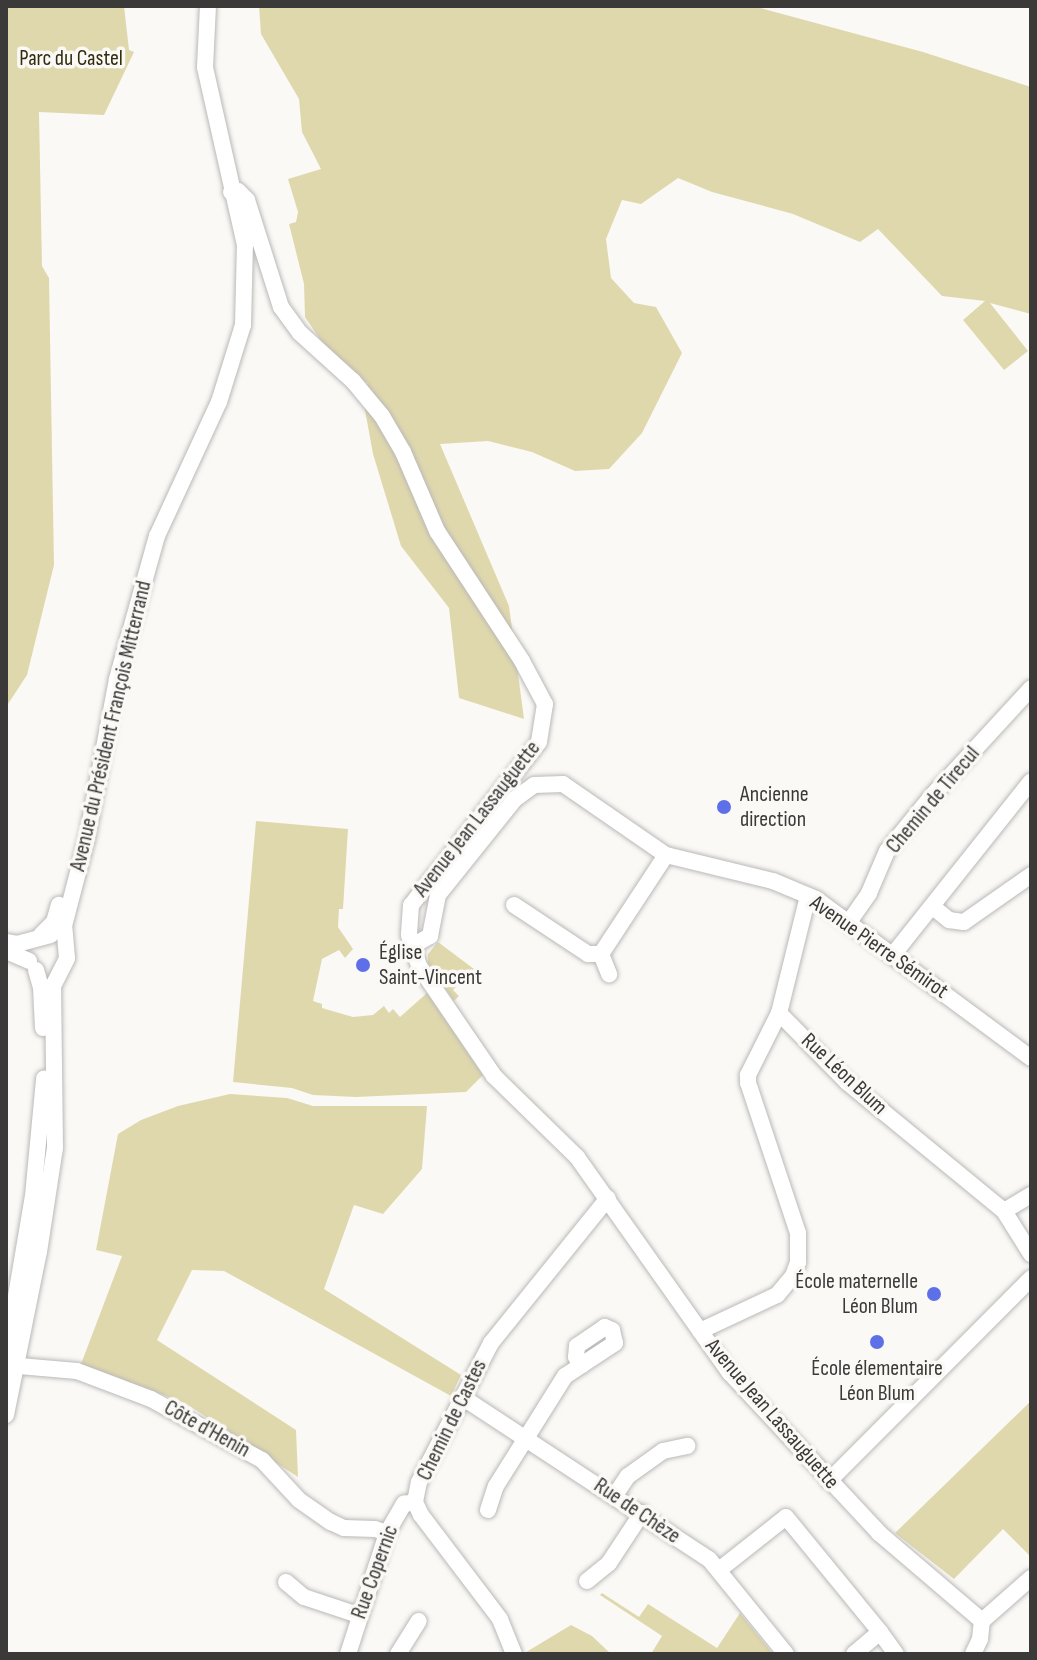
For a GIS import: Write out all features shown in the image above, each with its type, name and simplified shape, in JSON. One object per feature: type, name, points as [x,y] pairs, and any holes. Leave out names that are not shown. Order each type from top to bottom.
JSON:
[{"type":"street","name":"Avenue du Président François Mitterrand","points":[[65,944],[64,926],[87,838],[117,679],[144,573],[176,493],[219,402],[239,343],[247,273],[239,214],[231,192],[205,67],[204,36],[208,6]]},
{"type":"street","name":"Avenue Jean Lassauguette","points":[[231,192],[238,191],[247,200],[286,315],[300,333],[353,381],[382,416],[403,452],[437,531],[522,661],[545,704],[539,742],[411,905],[408,923],[412,946],[431,985],[494,1076],[569,1147],[730,1373],[829,1481],[902,1554],[982,1621]]},
{"type":"street","name":"Avenue du Président François Mitterrand","points":[[38,936],[54,922],[72,860],[108,677],[136,571],[228,350],[236,274],[231,192]]},
{"type":"street","name":"Chemin de Tirecul","points":[[849,922],[869,893],[887,851],[930,798],[1031,688]]},
{"type":"street","points":[[892,956],[1031,781]]},
{"type":"street","points":[[412,946],[423,942],[432,932],[435,901],[515,799],[534,785],[552,783],[569,787],[666,855],[601,954]]},
{"type":"street","name":"Avenue Pierre Sémirot","points":[[666,855],[773,881],[808,896],[849,922],[1031,1058]]},
{"type":"street","points":[[933,907],[949,920],[964,922],[1031,875]]},
{"type":"street","points":[[700,1331],[777,1295],[793,1276],[798,1262],[798,1233],[748,1083],[748,1075],[774,1029],[808,896]]},
{"type":"street","points":[[514,905],[588,954],[601,954]]},
{"type":"street","points":[[6,1415],[9,1362],[42,1123],[44,1036],[41,987],[32,966],[29,945],[38,936]]},
{"type":"street","points":[[6,942],[17,944],[38,936],[55,936],[65,944],[67,958],[53,986],[55,1148],[9,1362]]},
{"type":"street","points":[[6,951],[48,974],[60,969]]},
{"type":"street","points":[[601,954],[609,974]]},
{"type":"street","name":"Rue Léon Blum","points":[[779,1013],[847,1082],[1004,1211],[1031,1254]]},
{"type":"street","points":[[1004,1211],[1031,1195]]},
{"type":"street","name":"Chemin de Castes","points":[[514,1654],[500,1619],[415,1502],[419,1482],[491,1343],[608,1198]]},
{"type":"street","points":[[829,1481],[1031,1278]]},
{"type":"street","name":"Côte d'Henin","points":[[9,1362],[77,1371],[151,1399],[262,1460],[299,1500],[331,1522],[344,1528],[387,1533]]},
{"type":"street","points":[[488,1510],[496,1486],[565,1376],[582,1365]]},
{"type":"street","name":"Rue de Chèze","points":[[462,1397],[709,1559],[786,1654]]},
{"type":"street","points":[[615,1495],[628,1476],[663,1451],[687,1446]]},
{"type":"street","name":"Rue Copernic","points":[[348,1654],[358,1615],[387,1533],[404,1504],[415,1502]]},
{"type":"street","points":[[587,1581],[609,1563],[642,1513]]},
{"type":"street","points":[[719,1570],[786,1517],[896,1654]]},
{"type":"street","points":[[286,1582],[304,1597],[358,1615]]},
{"type":"street","points":[[973,1654],[980,1639],[982,1621],[1030,1582]]},
{"type":"street","points":[[398,1654],[419,1621]]},
{"type":"street","points":[[857,1653],[880,1632]]},
{"type":"green space","name":"Parc du Castel","points":[[6,6],[124,6],[129,50],[134,52],[104,115],[39,112],[42,266],[49,278],[54,565],[27,675],[6,707]]},
{"type":"green space","points":[[259,6],[753,6],[923,52],[1031,87],[1031,314],[990,303],[1028,351],[1004,370],[963,320],[985,301],[942,296],[878,229],[860,242],[793,214],[712,192],[678,178],[641,204],[622,200],[606,239],[611,278],[634,303],[656,307],[682,353],[642,433],[609,469],[575,471],[532,452],[488,441],[440,444],[509,606],[524,719],[459,698],[449,608],[401,546],[373,454],[361,388],[368,384],[324,345],[305,317],[304,284],[289,224],[296,222],[298,212],[288,179],[321,169],[302,132],[299,99],[261,34]]},
{"type":"green space","points":[[256,821],[348,829],[343,909],[339,909],[338,927],[353,949],[345,958],[339,950],[322,959],[313,1001],[322,1004],[322,1008],[353,1017],[373,1015],[384,1006],[389,1013],[393,1009],[400,1017],[427,993],[483,1075],[466,1092],[356,1097],[313,1095],[292,1088],[233,1082]]},
{"type":"green space","points":[[438,942],[474,969],[453,990],[459,996],[454,1001],[428,963],[428,954]]},
{"type":"green space","points":[[230,1094],[287,1098],[313,1106],[427,1106],[422,1169],[383,1214],[354,1205],[324,1289],[461,1375],[451,1396],[224,1271],[192,1270],[157,1340],[296,1430],[298,1477],[185,1403],[81,1364],[122,1256],[96,1250],[118,1134],[141,1120],[178,1106]]},
{"type":"green space","points":[[1031,1401],[1031,1557],[1003,1529],[954,1579],[895,1533]]},
{"type":"green space","points":[[602,1593],[639,1617],[648,1604],[717,1648],[740,1613],[773,1654],[651,1654],[662,1636],[600,1595]]},
{"type":"green space","points":[[571,1625],[592,1636],[611,1654],[523,1654]]},
{"type":"place","name":"Ancienne direction","points":[[724,807]]},
{"type":"place","name":"Église Saint-Vincent","points":[[363,965]]},
{"type":"place","name":"École maternelle Léon Blum","points":[[934,1294]]},
{"type":"place","name":"École élementaire Léon Blum","points":[[877,1342]]}]
